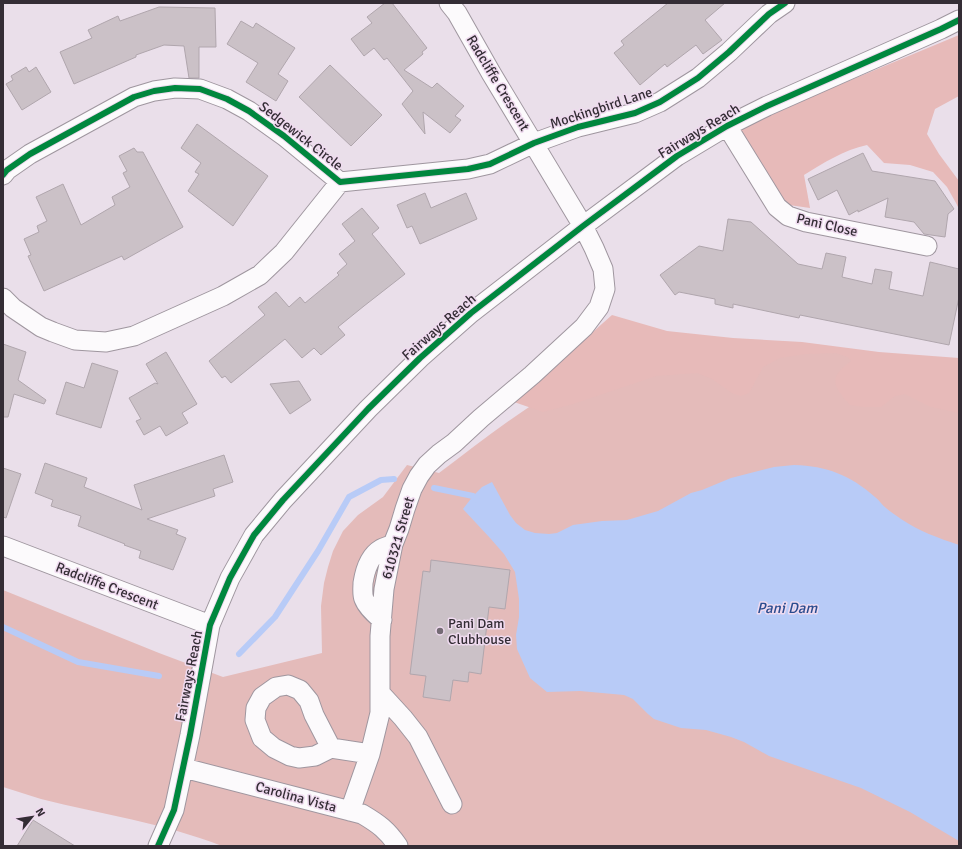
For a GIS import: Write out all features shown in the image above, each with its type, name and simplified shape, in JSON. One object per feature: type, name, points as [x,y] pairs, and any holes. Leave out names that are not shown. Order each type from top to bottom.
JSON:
[{"type":"street","name":"Radcliffe Crescent","points":[[449,3],[457,13],[491,73],[583,226]]},
{"type":"street","name":"Mockingbird Lane","points":[[534,143],[578,127],[635,113],[660,102],[698,78],[729,52],[769,14],[785,3]]},
{"type":"street","name":"Fairways Reach","points":[[158,846],[174,810],[184,768],[210,625],[230,578],[254,535],[283,500],[378,398],[465,318],[583,226],[677,156],[727,126],[767,106],[959,20]]},
{"type":"street","name":"Sedgewick Circle","points":[[3,175],[7,170],[30,154],[134,97],[154,91],[175,88],[200,89],[227,99],[249,111],[284,136],[340,182],[468,169],[490,164],[534,143]]},
{"type":"street","name":"Pani Close","points":[[727,126],[772,201],[788,216],[806,222],[927,246]]},
{"type":"street","name":"Sedgewick Circle","points":[[3,298],[13,308],[41,327],[75,340],[106,342],[134,336],[223,296],[260,275],[284,252],[340,182]]},
{"type":"street","name":"610321 Street","points":[[350,811],[370,754],[380,713],[380,636],[384,589],[393,544],[412,489],[427,465],[532,375],[584,327],[599,307],[605,289],[602,269],[583,226]]},
{"type":"street","name":"Radcliffe Crescent","points":[[3,546],[210,625]]},
{"type":"street","points":[[381,694],[418,736],[452,804]]},
{"type":"street","points":[[330,748],[370,754]]},
{"type":"street","name":"Carolina Vista","points":[[184,768],[362,814],[387,831],[398,846]]},
{"type":"shaded area","points":[[959,35],[959,96],[935,109],[927,134],[939,154],[959,181],[959,209],[947,187],[933,172],[910,165],[884,163],[867,145],[842,154],[804,175],[810,208],[782,204],[738,130],[827,90]]},
{"type":"shaded area","points":[[612,315],[667,331],[733,338],[802,342],[879,352],[959,358],[959,413],[931,407],[905,394],[895,396],[881,407],[850,405],[838,389],[835,381],[839,372],[851,361],[848,357],[836,353],[806,354],[780,358],[763,367],[749,393],[741,396],[732,393],[712,379],[697,373],[656,376],[573,404],[543,412],[514,402]]},
{"type":"shaded area","points":[[812,347],[959,368],[959,846],[222,846],[155,825],[41,799],[3,787],[3,590],[159,653],[223,677],[322,653],[321,606],[324,583],[333,551],[343,531],[358,515],[383,497],[407,465],[439,473],[515,417],[563,386]]},
{"type":"water","name":"Pani Dam","points":[[794,465],[817,467],[847,477],[866,489],[901,519],[929,534],[959,545],[959,841],[910,812],[861,788],[769,756],[744,742],[731,737],[706,730],[681,728],[654,719],[633,699],[624,695],[580,691],[547,692],[530,678],[517,649],[516,635],[519,617],[519,599],[515,572],[504,554],[463,509],[482,487],[492,482],[516,523],[525,530],[535,533],[557,533],[573,525],[602,521],[627,520],[658,511],[691,493],[731,478],[774,467]]},
{"type":"building","points":[[385,3],[392,3],[427,48],[422,52],[423,54],[404,70],[432,88],[437,83],[464,106],[455,116],[461,120],[450,133],[423,112],[425,134],[402,104],[413,91],[387,58],[384,60],[374,48],[364,56],[351,39],[372,23],[367,17]]},
{"type":"building","points":[[668,3],[725,3],[705,20],[722,40],[703,54],[696,45],[667,67],[665,64],[640,85],[614,53],[624,45],[621,41]]},
{"type":"building","points":[[159,7],[215,8],[216,47],[199,47],[199,78],[189,78],[184,46],[164,45],[136,55],[136,57],[74,84],[60,52],[92,38],[88,30],[118,16],[120,21]]},
{"type":"building","points":[[241,21],[253,28],[256,23],[295,48],[278,74],[288,81],[276,101],[246,82],[258,63],[227,44]]},
{"type":"building","points":[[330,65],[382,115],[351,146],[299,97]]},
{"type":"building","points":[[26,67],[29,72],[36,67],[51,92],[22,110],[6,84],[13,80],[11,76]]},
{"type":"building","points":[[197,124],[268,176],[233,226],[188,191],[199,174],[195,172],[201,163],[181,148]]},
{"type":"building","points":[[134,148],[137,152],[143,152],[183,227],[124,260],[122,256],[44,291],[28,256],[31,255],[24,239],[39,232],[37,226],[47,221],[36,197],[63,184],[81,225],[115,205],[112,197],[130,187],[123,173],[127,171],[119,156]]},
{"type":"building","points":[[863,153],[872,171],[935,181],[954,209],[948,214],[945,237],[924,234],[914,222],[885,217],[888,198],[849,215],[837,190],[818,200],[808,179]]},
{"type":"building","points":[[425,193],[431,208],[466,193],[477,219],[420,244],[412,226],[407,228],[397,205]]},
{"type":"building","points":[[362,208],[379,228],[372,234],[405,274],[338,327],[345,335],[321,355],[314,348],[302,358],[285,339],[231,383],[225,376],[222,378],[209,361],[265,315],[258,307],[276,292],[289,307],[300,297],[305,303],[339,275],[337,273],[347,264],[339,254],[355,241],[342,224]]},
{"type":"building","points":[[728,219],[751,222],[798,264],[822,269],[826,253],[846,257],[842,277],[872,284],[875,269],[892,272],[889,289],[923,296],[930,262],[959,269],[959,297],[949,345],[800,315],[799,318],[733,304],[733,308],[715,304],[715,299],[679,292],[675,295],[660,275],[699,246],[723,251]]},
{"type":"building","points":[[3,344],[26,352],[18,380],[46,400],[44,404],[14,394],[8,417],[3,417]]},
{"type":"building","points":[[166,352],[197,404],[182,413],[188,423],[166,436],[160,426],[144,435],[136,421],[141,419],[129,398],[155,383],[158,384],[146,364]]},
{"type":"building","points":[[92,363],[118,371],[101,428],[56,414],[66,382],[84,388]]},
{"type":"building","points":[[299,381],[311,400],[290,414],[270,384]]},
{"type":"building","points":[[224,455],[233,482],[213,489],[215,496],[147,519],[178,530],[176,534],[186,538],[173,570],[139,558],[141,551],[78,526],[81,516],[51,506],[53,500],[35,493],[45,463],[87,478],[84,487],[142,510],[134,485]]},
{"type":"building","points":[[3,468],[21,474],[6,518],[3,517]]},
{"type":"building","name":"Pani Dam Clubhouse","points":[[431,560],[510,570],[505,609],[489,607],[481,674],[469,672],[468,682],[453,680],[450,701],[423,697],[426,676],[410,674],[423,571],[430,572]]},
{"type":"building","points":[[33,820],[75,846],[17,846]]},
{"type":"waterway","points":[[239,654],[275,617],[318,551],[349,497],[381,480],[394,479]]},
{"type":"waterway","points":[[434,488],[473,496],[477,500]]},
{"type":"waterway","points":[[3,627],[78,662],[159,676]]},
{"type":"cycle path","points":[[3,175],[7,170],[30,154],[134,97],[154,91],[175,88],[200,89],[227,99],[249,111],[284,136],[340,182],[468,169],[490,164],[534,143],[578,127],[635,113],[660,102],[698,78],[729,52],[769,14],[785,3]]},
{"type":"cycle path","points":[[158,846],[174,810],[190,735],[210,625],[230,578],[254,535],[283,500],[368,409],[420,358],[471,313],[583,226],[677,156],[727,126],[767,106],[959,20]]},
{"type":"place","name":"Pani Dam Clubhouse","points":[[440,631]]}]
